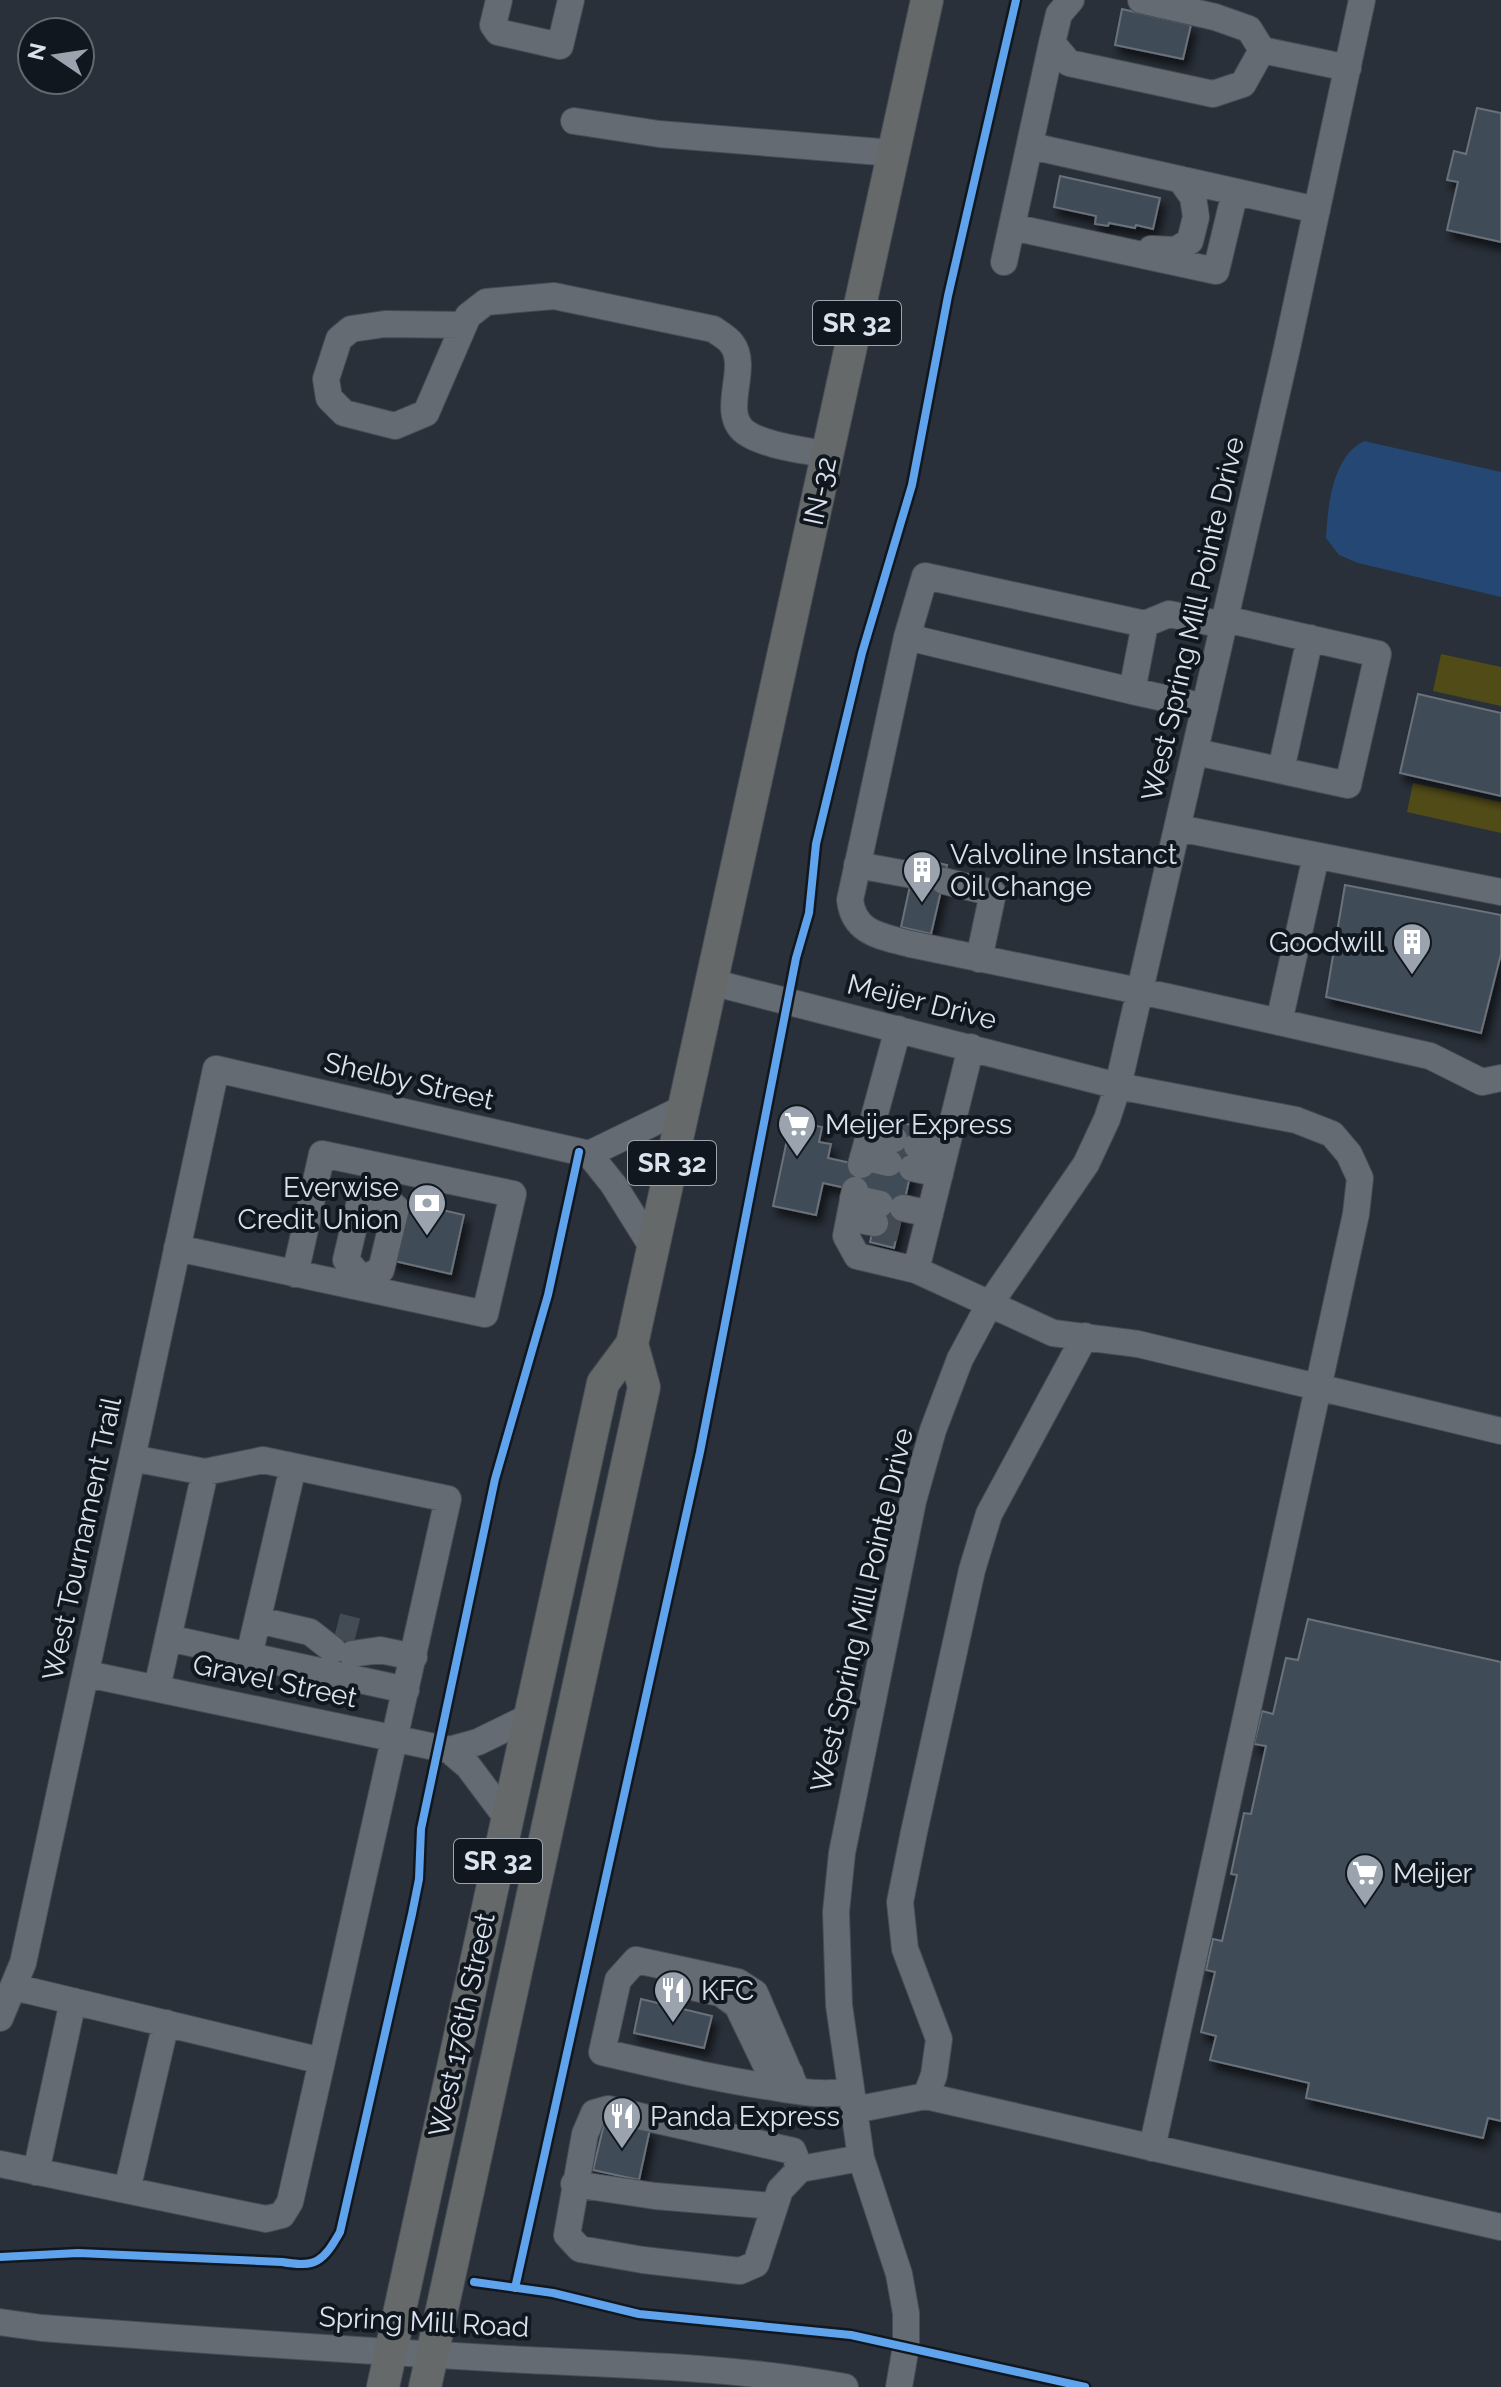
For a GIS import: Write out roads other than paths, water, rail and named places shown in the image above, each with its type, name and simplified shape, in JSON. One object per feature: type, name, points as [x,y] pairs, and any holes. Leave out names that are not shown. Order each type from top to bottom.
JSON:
[{"type":"main road","name":"IN-32","points":[[711,982],[927,0]]},
{"type":"main road","name":"West 176th Street","points":[[383,2387],[603,1383],[632,1344],[711,982]]},
{"type":"main road","name":"West 176th Street","points":[[425,2387],[644,1387],[632,1344]]},
{"type":"street","points":[[499,0],[493,25],[498,32],[560,46],[571,0]]},
{"type":"street","points":[[1004,262],[1059,14],[1071,0]]},
{"type":"street","points":[[1141,0],[1215,17],[1249,29],[1262,50],[1348,68]]},
{"type":"street","name":"West Spring Mill Pointe Drive","points":[[899,2387],[906,2346],[906,2313],[899,2274],[861,2158],[839,2005],[836,1912],[842,1853],[913,1501],[933,1430],[960,1359],[989,1305],[1086,1164],[1118,1086],[1196,752],[1362,0]]},
{"type":"street","points":[[1052,43],[1069,63],[1213,94],[1243,84],[1262,50]]},
{"type":"street","points":[[574,121],[659,134],[893,153]]},
{"type":"street","points":[[1031,146],[1317,210]]},
{"type":"street","points":[[1104,247],[1176,250],[1190,241],[1196,217],[1193,197],[1180,179]]},
{"type":"street","points":[[1012,227],[1216,271],[1235,192]]},
{"type":"street","points":[[464,325],[385,324],[351,329],[339,339],[326,379],[329,398],[344,413],[395,426],[426,413],[468,316],[486,302],[554,296],[713,329],[731,342],[739,357],[734,411],[742,430],[757,439],[828,455]]},
{"type":"street","points":[[1196,752],[1348,785],[1378,654],[1310,638],[1169,614],[1145,624],[925,576],[907,637],[857,865],[850,900],[851,912],[857,924],[881,936],[1430,1056],[1482,1082],[1501,1078]]},
{"type":"street","points":[[1132,691],[1145,624]]},
{"type":"street","points":[[907,637],[1205,707]]},
{"type":"street","points":[[1281,770],[1310,638]]},
{"type":"street","points":[[1178,828],[1501,892]]},
{"type":"street","points":[[1279,1022],[1316,856]]},
{"type":"street","points":[[857,865],[912,875]]},
{"type":"street","points":[[944,881],[993,893],[979,959]]},
{"type":"street","name":"Meijer Drive","points":[[711,982],[1118,1086],[1296,1120],[1332,1134],[1349,1154],[1360,1178],[1356,1214],[1319,1387],[1152,2148]]},
{"type":"street","points":[[898,1029],[886,1187],[916,1270]]},
{"type":"street","points":[[942,1163],[971,1047]]},
{"type":"street","name":"Shelby Street","points":[[216,1069],[589,1154]]},
{"type":"street","name":"West Tournament Trail","points":[[0,2018],[23,1963],[216,1069]]},
{"type":"street","points":[[653,1248],[613,1184],[589,1154],[684,1108]]},
{"type":"street","points":[[177,1248],[295,1274],[361,1283],[485,1314],[513,1194],[322,1154],[295,1274]]},
{"type":"street","points":[[886,1187],[942,1163]]},
{"type":"street","points":[[942,1163],[886,1187],[846,1236],[857,1256],[916,1270],[1053,1333],[1138,1344],[1501,1431]]},
{"type":"street","points":[[361,1283],[389,1167]]},
{"type":"street","points":[[926,2096],[934,2075],[939,2039],[905,1949],[900,1902],[914,1832],[972,1570],[989,1514],[1085,1336]]},
{"type":"street","points":[[0,2164],[266,2219],[282,2215],[290,2202],[448,1499],[263,1460],[205,1472],[132,1458]]},
{"type":"street","points":[[249,1656],[293,1467]]},
{"type":"street","points":[[157,1688],[205,1472]]},
{"type":"street","points":[[258,1620],[414,1657]]},
{"type":"street","points":[[168,1638],[406,1690]]},
{"type":"street","name":"Gravel Street","points":[[87,1674],[449,1750],[478,1742],[529,1717]]},
{"type":"street","points":[[449,1750],[468,1766],[507,1818]]},
{"type":"street","points":[[793,2082],[755,1993],[738,1982],[636,1960],[618,1980],[602,2052],[719,2078],[793,2082],[828,2096],[853,2101],[926,2096],[1501,2227]]},
{"type":"street","points":[[14,1987],[322,2061]]},
{"type":"street","points":[[36,2172],[73,2001]]},
{"type":"street","points":[[127,2190],[166,2023]]},
{"type":"street","points":[[800,2169],[793,2151],[608,2109],[594,2113],[585,2134],[567,2235],[580,2249],[740,2271],[756,2264],[780,2190],[800,2169],[861,2158]]},
{"type":"street","points":[[574,2184],[655,2196],[773,2206]]},
{"type":"street","name":"Spring Mill Road","points":[[0,2322],[58,2329],[432,2355],[704,2370],[845,2387]]},
{"type":"water","points":[[1364,441],[1501,472],[1501,597],[1358,563],[1339,555],[1326,538],[1330,497],[1345,458]]},
{"type":"tunnel","points":[[875,1223],[900,1229]]},
{"type":"tunnel","points":[[337,1626],[357,1631]]},
{"type":"place","name":"Valvoline Instanct Oil Change","points":[[922,904]]},
{"type":"place","name":"Goodwill","points":[[1412,976]]},
{"type":"place","name":"Meijer Express","points":[[797,1158]]},
{"type":"place","name":"Everwise Credit Union","points":[[427,1237]]},
{"type":"place","name":"Meijer","points":[[1365,1907]]},
{"type":"place","name":"KFC","points":[[673,2024]]},
{"type":"place","name":"Panda Express","points":[[622,2150]]}]
